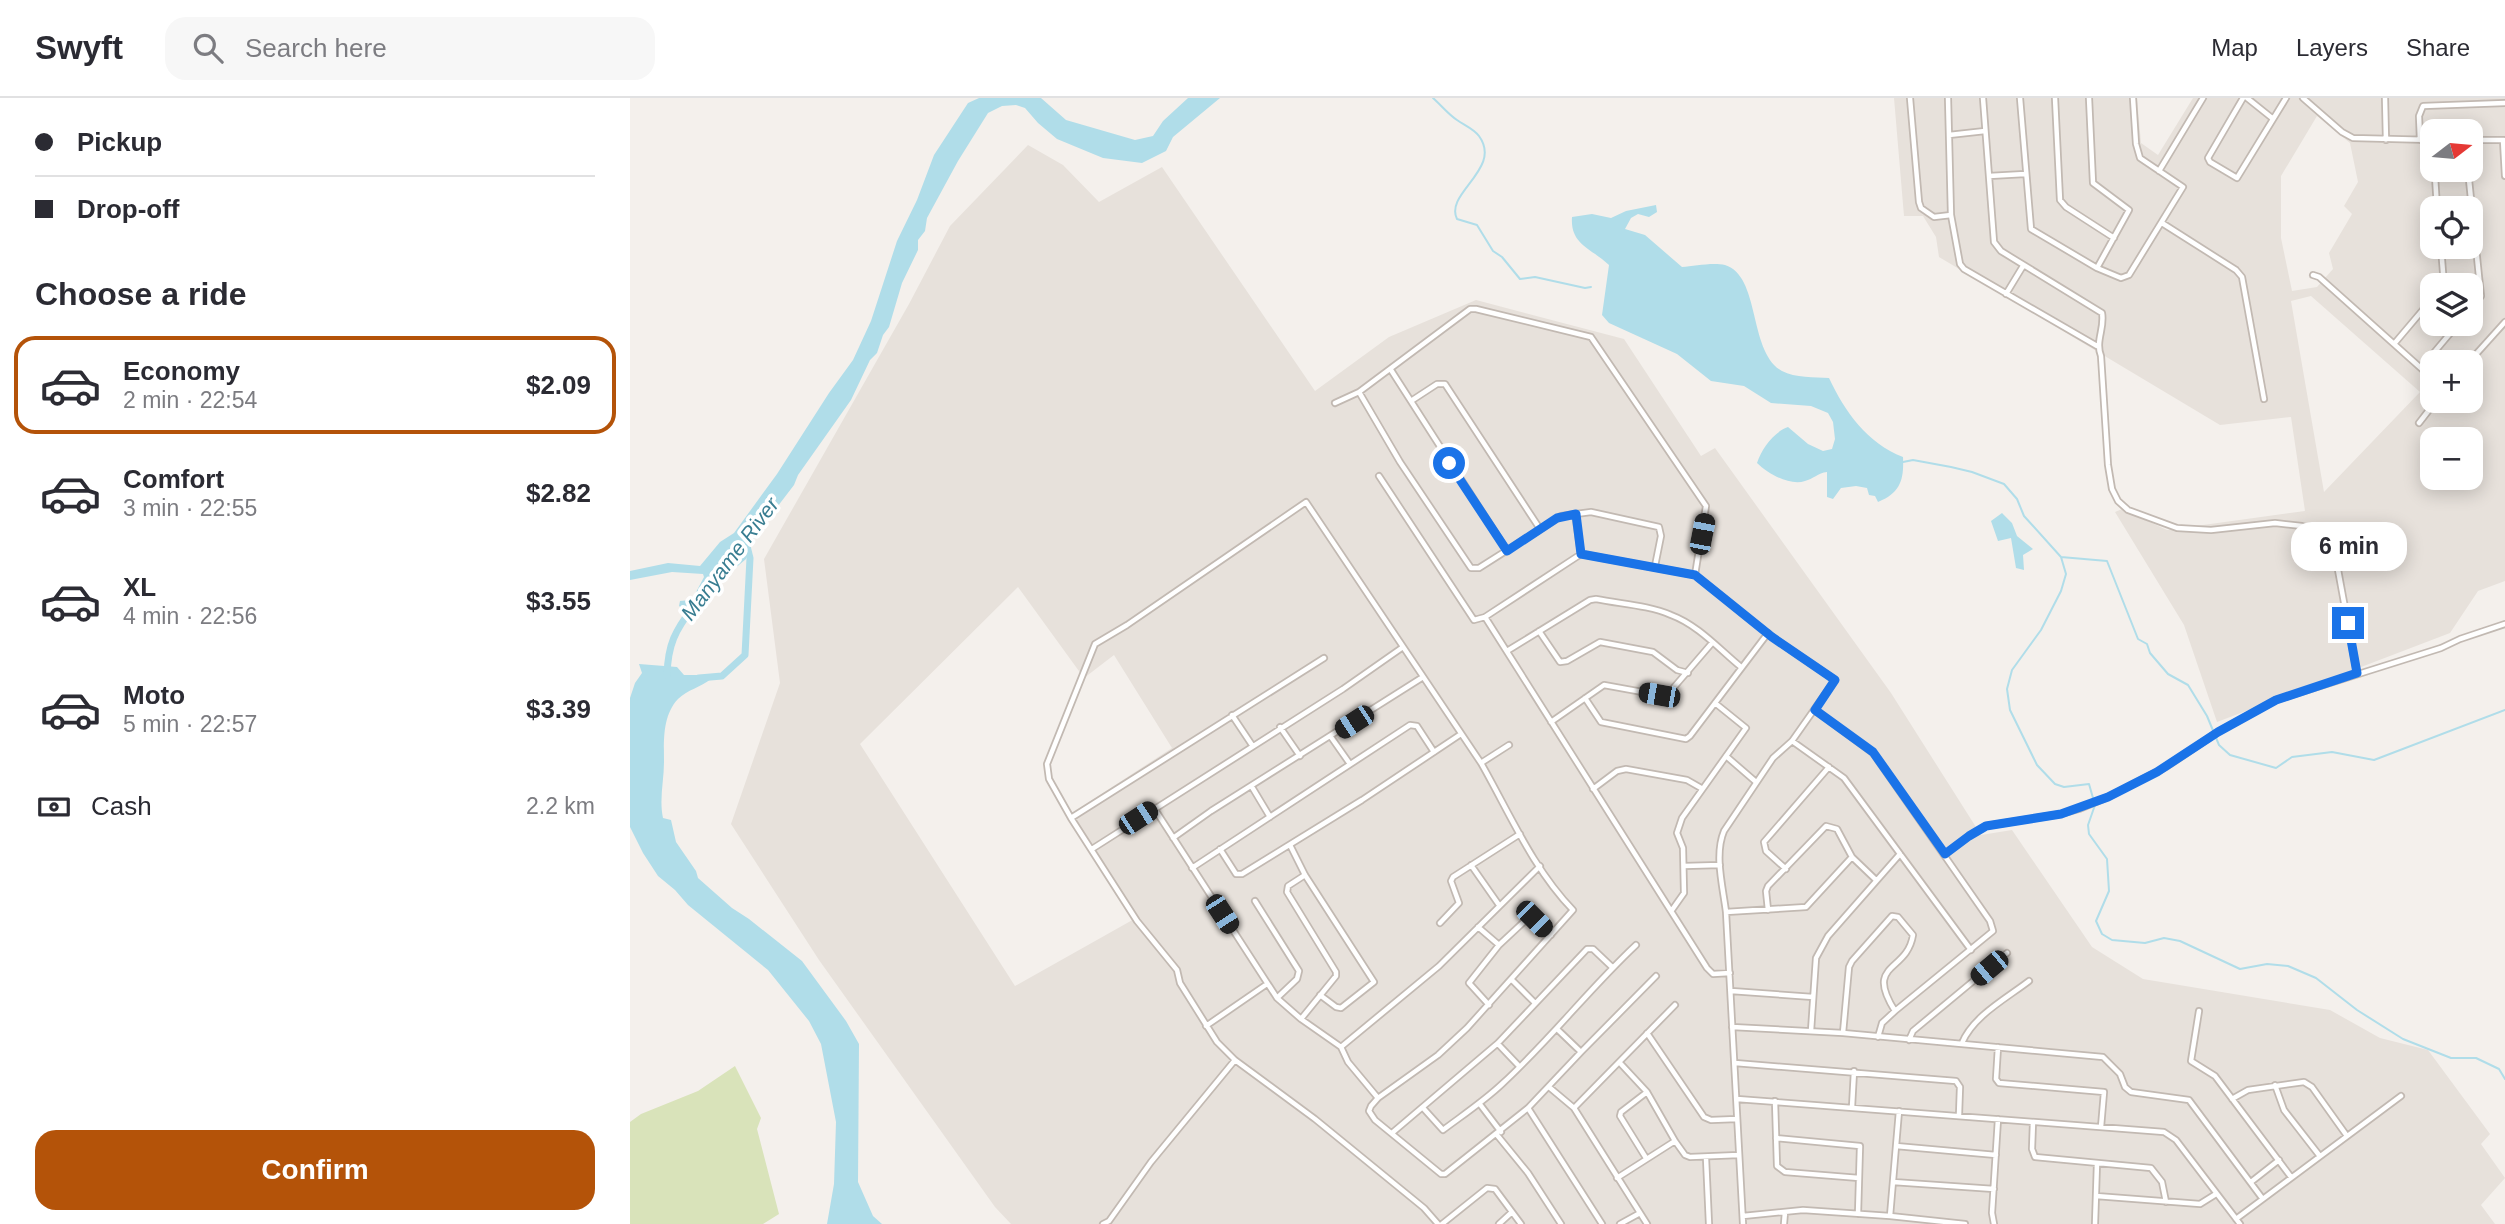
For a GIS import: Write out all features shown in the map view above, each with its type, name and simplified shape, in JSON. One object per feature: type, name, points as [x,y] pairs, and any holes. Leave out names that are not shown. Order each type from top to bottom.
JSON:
[{"type":"street","points":[[1910,98],[1919,202],[1922,208],[1934,216],[1951,215]]},
{"type":"street","points":[[1948,98],[1951,215],[1962,267],[2097,346]]},
{"type":"street","points":[[1983,98],[1994,242],[2001,251],[2023,266],[2102,313],[2097,346],[2101,356],[2108,466],[2112,489],[2118,501],[2128,510],[2177,528],[2211,530],[2276,523],[2321,531],[2334,548],[2357,673]]},
{"type":"street","points":[[2020,98],[2031,229],[2116,277],[2126,277],[2183,187],[2143,161],[2139,155],[2133,98]]},
{"type":"street","points":[[2055,98],[2060,200],[2066,207],[2114,238]]},
{"type":"street","points":[[2089,98],[2093,183],[2129,210],[2097,268]]},
{"type":"street","points":[[2159,171],[2203,98]]},
{"type":"street","points":[[2272,118],[2245,98],[2208,156],[2210,162],[2237,178],[2286,98]]},
{"type":"street","points":[[2303,98],[2342,132],[2353,138],[2420,140]]},
{"type":"street","points":[[2385,98],[2386,140]]},
{"type":"street","points":[[2468,105],[2469,98]]},
{"type":"street","points":[[2421,119],[2421,107],[2505,103]]},
{"type":"street","points":[[1949,135],[1985,131]]},
{"type":"street","points":[[2483,140],[2504,140],[2505,176]]},
{"type":"street","points":[[1989,176],[2025,174]]},
{"type":"street","points":[[2469,182],[2479,273]]},
{"type":"street","points":[[2162,223],[2236,270],[2242,277],[2264,399]]},
{"type":"street","points":[[2006,295],[2023,266]]},
{"type":"street","points":[[2313,275],[2319,277],[2420,367]]},
{"type":"street","points":[[1335,403],[1359,393],[1454,320],[1473,309],[1591,337],[1706,506],[1695,575]]},
{"type":"street","points":[[2394,344],[2420,313]]},
{"type":"street","points":[[2480,350],[2505,322]]},
{"type":"street","points":[[2437,350],[2449,336]]},
{"type":"street","points":[[1391,370],[1507,551]]},
{"type":"street","points":[[1411,401],[1437,384],[1445,384],[1540,529]]},
{"type":"street","points":[[1359,393],[1400,462],[1471,568],[1479,568],[1561,516],[1591,512],[1660,527],[1661,536],[1655,566]]},
{"type":"street","points":[[2418,423],[2426,413]]},
{"type":"street","points":[[1379,476],[1474,620],[1485,617],[1581,554],[1655,566],[1695,575],[1768,633],[1835,680],[1792,741],[1775,755],[1723,834],[1720,865],[1730,972],[1743,1224]]},
{"type":"street","points":[[1521,1224],[1495,1189],[1487,1188],[1440,1224],[1315,1119],[1235,1060],[1217,1042],[1180,983],[1177,971],[1137,921],[1049,779],[1047,764],[1095,644],[1138,618],[1306,502],[1481,763],[1520,834],[1562,900],[1573,911],[1489,1005],[1438,1055],[1378,1098],[1371,1106],[1369,1111],[1375,1120],[1443,1174],[1528,1108],[1656,975]]},
{"type":"street","points":[[1576,514],[1581,554]]},
{"type":"street","points":[[1507,650],[1595,599],[1669,614],[1688,624],[1741,667]]},
{"type":"street","points":[[1485,617],[1707,968],[1713,974],[1730,972]]},
{"type":"street","points":[[1945,854],[1986,826],[2079,809],[2108,797],[2166,766],[2218,732],[2276,700],[2441,648],[2505,624]]},
{"type":"street","points":[[1539,631],[1560,662],[1600,642],[1653,652],[1677,670],[1688,673]]},
{"type":"street","points":[[1585,698],[1601,722],[1686,739],[1768,633]]},
{"type":"street","points":[[1551,722],[1604,685],[1664,694],[1674,690],[1712,643]]},
{"type":"street","points":[[1092,849],[1343,689],[1403,647]]},
{"type":"street","points":[[1071,818],[1324,658]]},
{"type":"street","points":[[1173,838],[1211,811],[1423,677]]},
{"type":"street","points":[[1672,910],[1684,893],[1683,849],[1678,831],[1682,818],[1746,728],[1715,703]]},
{"type":"street","points":[[1815,710],[1873,752],[1990,921],[1993,931],[1895,1011],[1882,1023],[1878,1037]]},
{"type":"street","points":[[1232,715],[1252,745]]},
{"type":"street","points":[[1192,868],[1410,725],[1417,726],[1434,752]]},
{"type":"street","points":[[1280,727],[1300,757]]},
{"type":"street","points":[[1220,849],[1236,874],[1242,874],[1461,734]]},
{"type":"street","points":[[1331,737],[1350,764]]},
{"type":"street","points":[[1792,741],[1843,778],[1971,950]]},
{"type":"street","points":[[1481,763],[1509,745]]},
{"type":"street","points":[[1726,755],[1756,782]]},
{"type":"street","points":[[1786,869],[1766,851],[1764,842],[1829,767]]},
{"type":"street","points":[[1593,789],[1617,771],[1626,769],[1690,781],[1701,788]]},
{"type":"street","points":[[1252,787],[1270,817]]},
{"type":"street","points":[[1154,808],[1266,984],[1277,998],[1301,1019],[1341,1047],[1348,1062],[1378,1098]]},
{"type":"street","points":[[1768,910],[1767,888],[1826,826],[1837,829],[1852,857],[1876,880]]},
{"type":"street","points":[[1440,923],[1459,903],[1451,879],[1520,834]]},
{"type":"street","points":[[1290,845],[1374,982],[1341,1008],[1320,995]]},
{"type":"street","points":[[1811,1031],[1815,960],[1826,937],[1900,853]]},
{"type":"street","points":[[1726,912],[1798,909],[1809,906],[1852,857]]},
{"type":"street","points":[[1471,865],[1499,905]]},
{"type":"street","points":[[1684,866],[1720,865]]},
{"type":"street","points":[[1341,1047],[1439,966],[1540,866]]},
{"type":"street","points":[[1301,1019],[1336,972],[1287,892],[1288,886],[1306,875]]},
{"type":"street","points":[[1255,901],[1298,971],[1297,979],[1277,998]]},
{"type":"street","points":[[1843,1033],[1849,967],[1892,916],[1898,917],[1913,935],[1911,949],[1886,973],[1883,980],[1886,996],[1895,1011]]},
{"type":"street","points":[[1489,1005],[1469,983],[1499,945],[1528,918],[1534,919],[1551,935]]},
{"type":"street","points":[[1478,927],[1499,945]]},
{"type":"street","points":[[1424,1108],[1443,1130],[1479,1103],[1557,1028],[1612,967],[1636,945]]},
{"type":"street","points":[[1392,1133],[1498,1043],[1587,948],[1593,949],[1612,967]]},
{"type":"street","points":[[1909,1040],[1913,1031],[2007,953]]},
{"type":"street","points":[[1511,979],[1535,1003]]},
{"type":"street","points":[[1962,1043],[1967,1032],[2029,981]]},
{"type":"street","points":[[1206,1026],[1266,984]]},
{"type":"street","points":[[1731,991],[1813,997]]},
{"type":"street","points":[[1574,1108],[1675,1005]]},
{"type":"street","points":[[2199,1011],[2192,1060],[2215,1076],[2291,1177]]},
{"type":"street","points":[[1732,1027],[1843,1033],[2103,1057],[2120,1074],[2125,1087],[2131,1092],[2189,1100],[2262,1198]]},
{"type":"street","points":[[1557,1028],[1581,1052]]},
{"type":"street","points":[[1647,1033],[1704,1117],[1711,1120],[1737,1119]]},
{"type":"street","points":[[1498,1043],[1519,1066]]},
{"type":"street","points":[[1998,1047],[1996,1079],[1999,1083],[2104,1092],[2101,1127]]},
{"type":"street","points":[[1103,1224],[1109,1222],[1170,1138],[1235,1060]]},
{"type":"street","points":[[1620,1063],[1647,1092],[1685,1155],[1694,1158],[1739,1155]]},
{"type":"street","points":[[1735,1063],[1956,1081],[1960,1087],[1959,1115]]},
{"type":"street","points":[[1852,1107],[1854,1071]]},
{"type":"street","points":[[2232,1099],[2248,1090],[2299,1082],[2308,1084],[2347,1136]]},
{"type":"street","points":[[2275,1085],[2282,1108],[2319,1155]]},
{"type":"street","points":[[1549,1087],[1574,1108],[1647,1224]]},
{"type":"street","points":[[1646,1158],[1620,1116],[1621,1112],[1647,1092]]},
{"type":"street","points":[[2236,1219],[2401,1096]]},
{"type":"street","points":[[1737,1100],[2164,1132],[2170,1134],[2240,1224]]},
{"type":"street","points":[[1775,1101],[1777,1166],[1780,1170],[1859,1178]]},
{"type":"street","points":[[1479,1103],[1561,1224]]},
{"type":"street","points":[[1528,1108],[1602,1224]]},
{"type":"street","points":[[1890,1216],[1899,1111]]},
{"type":"street","points":[[1994,1224],[1992,1213],[1998,1119]]},
{"type":"street","points":[[2033,1122],[2032,1149],[2035,1157],[2146,1167],[2154,1170],[2162,1182],[2166,1202]]},
{"type":"street","points":[[1776,1138],[1857,1145],[1861,1149],[1858,1214]]},
{"type":"street","points":[[1617,1178],[1675,1141]]},
{"type":"street","points":[[1895,1146],[1996,1155]]},
{"type":"street","points":[[1706,1158],[1709,1224]]},
{"type":"street","points":[[2251,1182],[2279,1160]]},
{"type":"street","points":[[2095,1224],[2096,1163]]},
{"type":"street","points":[[1893,1182],[1994,1189]]},
{"type":"street","points":[[2096,1196],[2202,1203],[2216,1194]]},
{"type":"street","points":[[1743,1216],[1803,1210],[1965,1224]]},
{"type":"street","points":[[1499,1224],[1512,1212]]},
{"type":"street","points":[[1784,1224],[1785,1212]]},
{"type":"street","points":[[1620,1224],[1640,1213]]},
{"type":"shaded area","points":[[1894,98],[2137,98],[2141,143],[2158,155],[2193,98],[2505,98],[2505,581],[2478,591],[2450,633],[2217,722],[2184,625],[2115,512],[2122,509],[2167,530],[2305,511],[2291,417],[2220,425],[1939,257],[1936,237],[1923,216],[1904,216]],"holes":[[[2317,116],[2350,143],[2358,182],[2344,206],[2352,214],[2329,253],[2333,269],[2317,287],[2292,291],[2281,238],[2281,176]],[[2311,296],[2420,392],[2324,492],[2291,301]]]},
{"type":"shaded area","points":[[1028,145],[1063,165],[1099,202],[1162,167],[1315,391],[1389,337],[1476,300],[1624,339],[1701,456],[1715,448],[1891,693],[1981,835],[2012,830],[2092,947],[2143,979],[2330,1010],[2380,1038],[2428,1050],[2490,1134],[2481,1144],[2505,1178],[2481,1205],[2495,1224],[1011,1224],[995,1207],[819,960],[731,824],[780,683],[764,559],[909,304],[950,226]],"holes":[[[1018,587],[1084,678],[1114,655],[1172,748],[1072,813],[1136,918],[1015,986],[860,744]]]},
{"type":"green space","points":[[735,1066],[761,1118],[757,1129],[779,1214],[763,1224],[630,1224],[630,1122],[641,1114],[698,1091]]},
{"type":"water","points":[[979,98],[1041,98],[1066,120],[1135,140],[1153,136],[1163,121],[1188,98],[1220,98],[1173,137],[1166,151],[1142,163],[1103,158],[1057,139],[1025,108],[1016,105],[1002,106],[988,113],[927,218],[925,231],[918,240],[918,250],[902,283],[889,327],[877,353],[870,360],[851,400],[798,475],[794,485],[755,536],[746,559],[733,570],[722,574],[710,589],[706,607],[697,605],[691,614],[679,606],[680,601],[690,600],[694,596],[703,574],[672,572],[630,580],[630,571],[668,563],[700,566],[720,542],[734,533],[777,474],[853,360],[871,321],[897,241],[917,200],[934,155],[968,103]]},
{"type":"water","points":[[1656,205],[1657,212],[1649,217],[1638,214],[1631,218],[1625,229],[1645,235],[1682,267],[1720,264],[1736,272],[1750,298],[1764,348],[1771,361],[1782,371],[1793,375],[1829,378],[1858,425],[1878,444],[1903,457],[1902,479],[1892,494],[1878,502],[1875,496],[1869,495],[1867,488],[1856,486],[1841,488],[1833,499],[1827,497],[1827,472],[1808,480],[1793,482],[1767,471],[1757,463],[1759,457],[1773,437],[1788,427],[1808,444],[1823,451],[1832,449],[1835,439],[1833,422],[1828,413],[1811,406],[1771,403],[1744,386],[1711,381],[1677,354],[1609,323],[1602,315],[1609,265],[1578,240],[1574,234],[1572,217],[1592,214],[1611,218],[1626,211]]},
{"type":"water","points":[[2002,513],[2012,523],[2017,536],[2033,549],[2023,555],[2024,570],[2016,568],[2011,538],[1998,541],[1991,521]]},
{"type":"water","points":[[639,664],[677,667],[684,675],[699,675],[711,679],[678,699],[669,713],[664,738],[663,818],[671,820],[676,842],[698,878],[732,908],[802,961],[846,1021],[859,1044],[858,1182],[873,1216],[882,1224],[827,1224],[834,1184],[836,1122],[821,1044],[809,1021],[768,970],[688,905],[658,876],[630,827],[630,698],[642,673]]},
{"type":"waterway","points":[[1433,98],[1454,118],[1472,129],[1479,136],[1484,148],[1484,159],[1479,170],[1458,200],[1455,209],[1457,219],[1477,225],[1493,251],[1502,257],[1520,279],[1535,277],[1591,287]]},
{"type":"waterway","points":[[1903,462],[1913,460],[1951,467],[2004,484],[2017,499],[2024,516],[2061,557],[2066,574],[2061,591],[2041,630],[2012,670],[2007,689],[2010,710],[2037,765],[2055,784],[2064,787],[2089,784],[2095,805],[2088,825],[2089,834],[2107,859],[2109,891],[2096,921],[2102,934],[2112,940],[2145,943],[2164,938],[2180,941],[2240,969],[2267,964],[2288,966],[2316,978],[2357,1010],[2403,1039],[2451,1058],[2476,1058],[2499,1069],[2505,1079]]},
{"type":"waterway","points":[[699,678],[722,676],[745,655],[750,558],[747,546]]},
{"type":"waterway","points":[[2061,557],[2107,561],[2138,639],[2147,644],[2150,653],[2168,674],[2188,685],[2207,716],[2219,745],[2230,755],[2276,768],[2292,757],[2332,752],[2374,760],[2505,710]]},
{"type":"waterway","name":"Manyame River","points":[[667,675],[674,638],[693,607]]},
{"type":"route","points":[[1449,463],[1507,551],[1557,518],[1576,514],[1581,554],[1695,575],[1772,637],[1835,680],[1815,710],[1873,752],[1945,854],[1986,826],[2061,814],[2108,797],[2157,772],[2239,719],[2276,700],[2357,673],[2348,623]]}]
